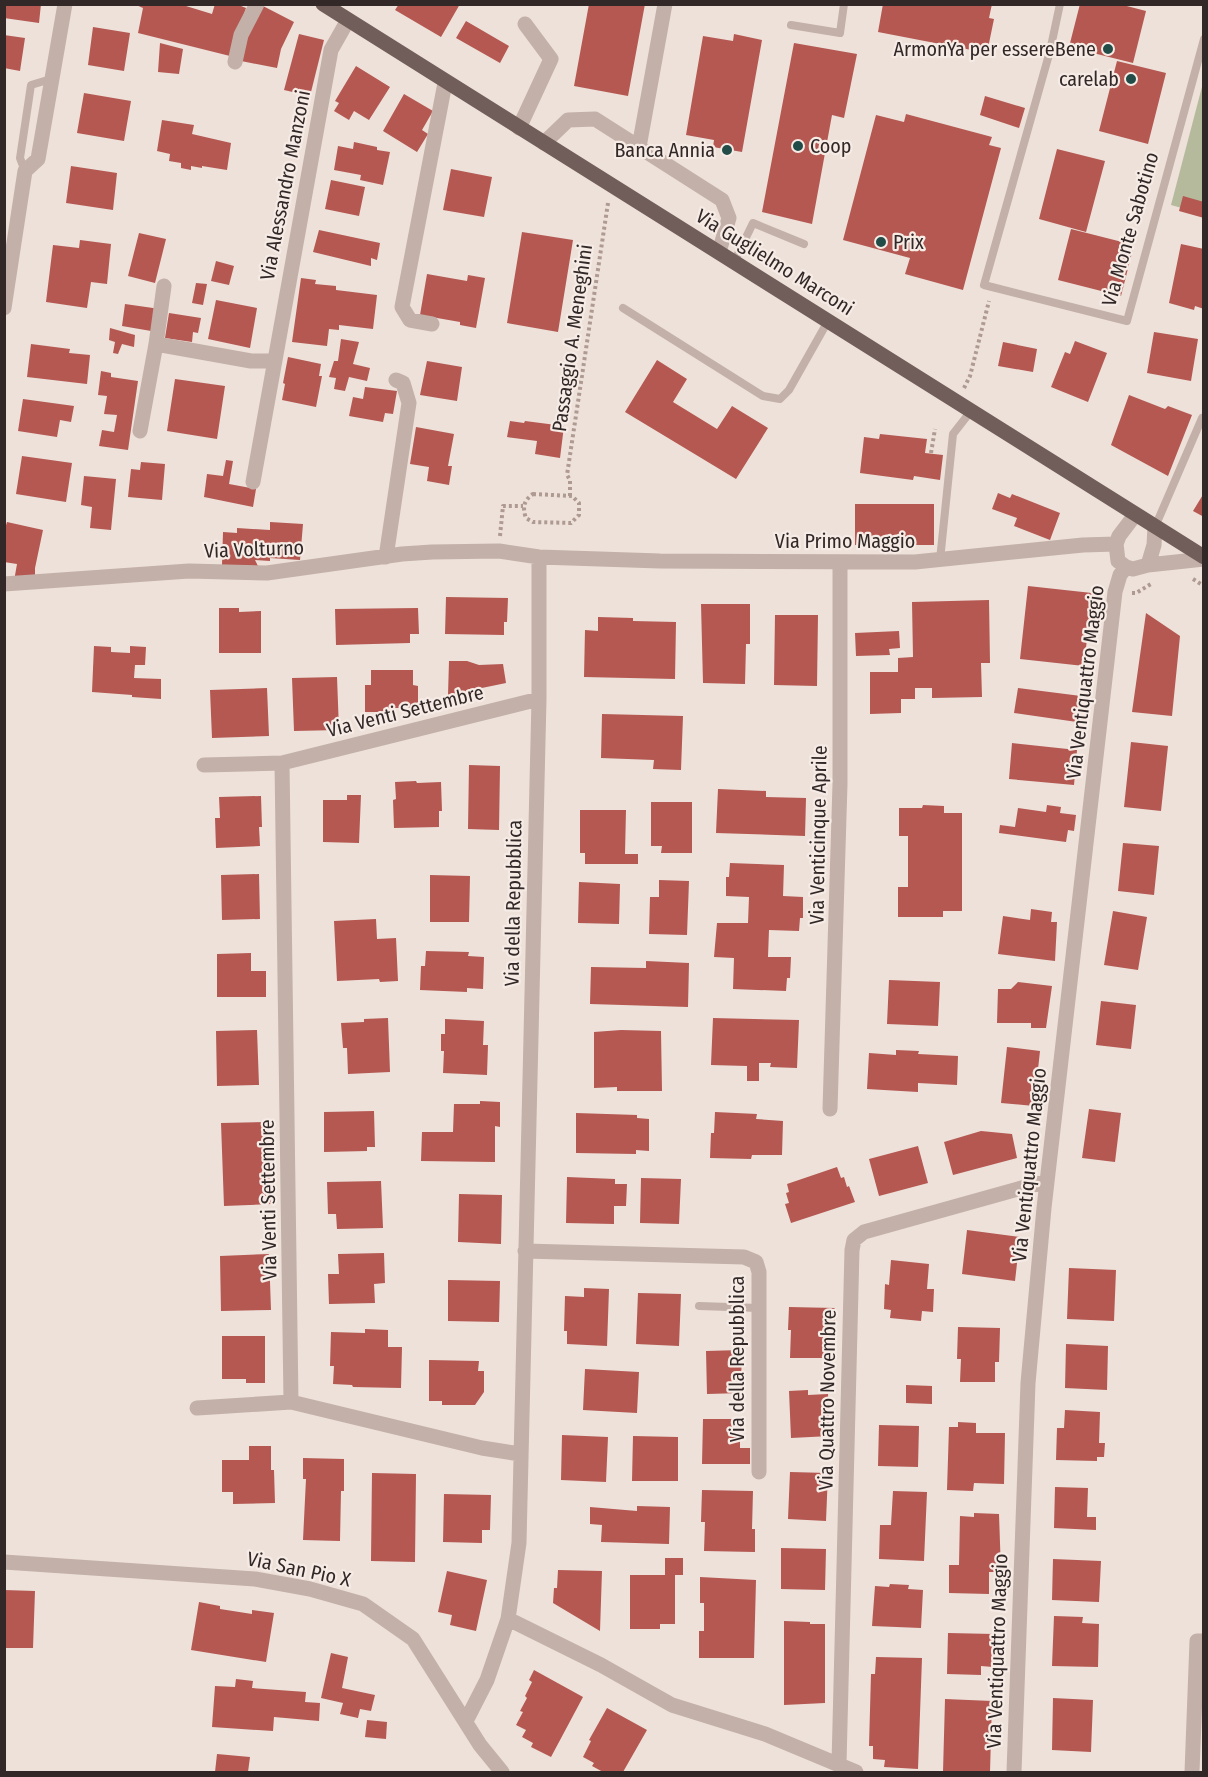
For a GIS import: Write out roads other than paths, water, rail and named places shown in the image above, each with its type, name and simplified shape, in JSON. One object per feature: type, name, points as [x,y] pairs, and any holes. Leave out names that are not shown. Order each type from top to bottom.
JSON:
[{"type":"main road","name":"Via Guglielmo Marconi","points":[[323,4],[445,83],[719,252],[1203,558]]},
{"type":"street","points":[[4,308],[25,171],[38,159],[65,4]]},
{"type":"street","points":[[235,62],[241,35],[257,4]]},
{"type":"street","points":[[639,147],[665,4]]},
{"type":"street","name":"Via Alessandro Manzoni","points":[[253,482],[331,50],[348,20]]},
{"type":"street","points":[[519,128],[551,59],[525,24]]},
{"type":"street","points":[[432,324],[410,320],[402,307],[445,83]]},
{"type":"street","points":[[544,143],[567,120],[595,119],[722,200],[729,218],[719,252]]},
{"type":"street","points":[[141,431],[164,286]]},
{"type":"street","points":[[156,344],[251,361],[274,361]]},
{"type":"street","points":[[386,557],[409,403],[403,383],[396,380]]},
{"type":"street","points":[[1116,544],[1135,514]]},
{"type":"street","points":[[1148,565],[1155,545],[1155,527]]},
{"type":"street","name":"Via Primo Maggio","points":[[539,557],[840,563],[940,560],[1083,545],[1116,544]]},
{"type":"street","name":"Via Ventiquattro Maggio","points":[[1116,544],[1118,561],[1133,569],[1203,558]]},
{"type":"street","name":"Via Volturno","points":[[4,584],[189,571],[267,573],[432,552],[499,551],[539,557]]},
{"type":"street","name":"Via della Repubblica","points":[[466,1721],[487,1680],[508,1619],[519,1543],[538,699],[539,557]]},
{"type":"street","name":"Via Venticinque Aprile","points":[[830,1109],[840,784],[840,563]]},
{"type":"street","name":"Via Ventiquattro Maggio","points":[[1014,1773],[1028,1383],[1047,1181],[1115,592],[1120,575],[1126,567]]},
{"type":"street","name":"Via Venti Settembre","points":[[204,765],[282,764],[538,699]]},
{"type":"street","name":"Via Venti Settembre","points":[[282,764],[291,1402]]},
{"type":"street","name":"Via Quattro Novembre","points":[[838,1764],[854,1240],[864,1232],[1047,1181]]},
{"type":"street","name":"Via della Repubblica","points":[[525,1251],[744,1257],[756,1262],[759,1272],[759,1472]]},
{"type":"street","points":[[197,1408],[291,1402],[482,1448],[520,1454]]},
{"type":"street","name":"Via San Pio X","points":[[4,1562],[255,1579],[310,1589],[363,1604],[413,1639],[480,1745],[502,1773]]},
{"type":"street","points":[[508,1619],[601,1665],[672,1705],[765,1734],[856,1773]]},
{"type":"street","points":[[1192,1773],[1199,1741],[1197,1641],[1203,1641]]},
{"type":"lane","points":[[791,25],[840,33],[844,4]]},
{"type":"lane","name":"Via Monte Sabotino","points":[[1060,4],[1050,51],[984,285],[1127,321],[1203,39]]},
{"type":"lane","points":[[734,262],[753,223],[804,244]]},
{"type":"lane","points":[[623,308],[763,396],[774,399],[780,399],[789,390],[828,321]]},
{"type":"lane","points":[[940,560],[953,434],[971,411]]},
{"type":"lane","points":[[1155,527],[1202,418]]},
{"type":"lane","points":[[699,1306],[759,1308]]},
{"type":"place","name":"ArmonYa per essereBene","points":[[1108,49]]},
{"type":"place","name":"carelab","points":[[1131,79]]},
{"type":"place","name":"Coop","points":[[798,146]]},
{"type":"place","name":"Banca Annia","points":[[727,150]]},
{"type":"place","name":"Prix","points":[[881,242]]}]
